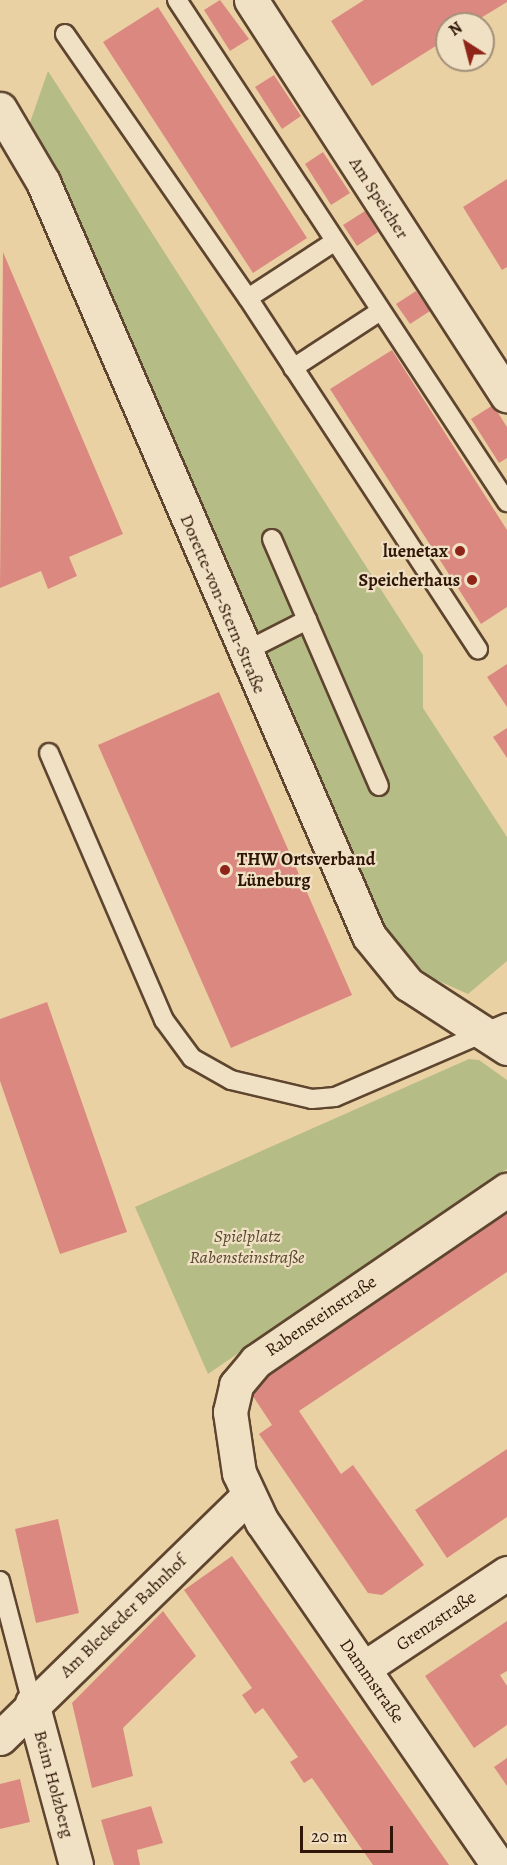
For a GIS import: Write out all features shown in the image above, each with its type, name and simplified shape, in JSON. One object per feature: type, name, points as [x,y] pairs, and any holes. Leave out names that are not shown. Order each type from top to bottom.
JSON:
[{"type":"street","name":"Am Speicher","points":[[253,0],[503,381]]},
{"type":"street","name":"Dorette-von-Stern-Straße","points":[[0,109],[43,182],[244,652],[369,936],[408,984],[502,1029]]},
{"type":"street","name":"Rabensteinstraße","points":[[248,1496],[230,1412],[236,1385],[256,1361],[507,1190]]},
{"type":"street","name":"Dammstraße","points":[[248,1496],[498,1865]]},
{"type":"street","name":"Am Bleckeder Bahnhof","points":[[0,1738],[32,1703],[248,1496]]},
{"type":"street","name":"Grenzstraße","points":[[364,1668],[507,1573]]},
{"type":"street","name":"Beim Holzberg","points":[[32,1703],[76,1865]]},
{"type":"lane","points":[[177,0],[379,312],[507,501]]},
{"type":"lane","points":[[65,34],[248,298],[478,650]]},
{"type":"lane","points":[[248,298],[334,242]]},
{"type":"lane","points":[[293,368],[379,312]]},
{"type":"lane","points":[[272,540],[379,786]]},
{"type":"lane","points":[[244,652],[307,620]]},
{"type":"lane","points":[[50,753],[164,1020],[192,1058],[231,1080],[312,1099],[335,1097],[502,1029]]},
{"type":"lane","points":[[0,1581],[32,1703]]},
{"type":"green space","points":[[48,71],[423,655],[423,708],[507,837],[507,961],[468,994],[432,978],[402,954],[373,916],[27,131]]},
{"type":"green space","name":"Spielplatz Rabensteinstraße","points":[[469,1059],[479,1060],[507,1080],[507,1169],[208,1374],[135,1207]]},
{"type":"building","points":[[220,0],[249,39],[230,51],[204,10]]},
{"type":"building","points":[[364,0],[507,0],[491,12],[435,12],[435,47],[372,86],[331,21]]},
{"type":"building","points":[[158,7],[307,238],[253,273],[103,42]]},
{"type":"building","points":[[274,75],[301,116],[282,129],[255,87]]},
{"type":"building","points":[[323,152],[350,193],[331,205],[305,164]]},
{"type":"building","points":[[507,179],[507,267],[502,270],[463,207]]},
{"type":"building","points":[[365,211],[378,232],[357,246],[343,225]]},
{"type":"building","points":[[3,252],[123,534],[69,557],[77,576],[48,589],[41,571],[0,588]]},
{"type":"building","points":[[416,291],[430,311],[410,324],[396,304]]},
{"type":"building","points":[[392,350],[507,530],[507,607],[481,624],[330,389]]},
{"type":"building","points":[[493,405],[507,427],[507,458],[499,463],[471,419]]},
{"type":"building","points":[[507,664],[507,707],[487,677]]},
{"type":"building","name":"THW Ortsverband Lüneburg","points":[[219,692],[352,995],[231,1048],[98,745]]},
{"type":"building","points":[[507,728],[507,758],[493,737]]},
{"type":"building","points":[[47,1002],[127,1232],[60,1254],[0,1081],[0,1019]]},
{"type":"building","points":[[507,1213],[507,1272],[299,1411],[341,1474],[353,1465],[424,1565],[382,1595],[368,1593],[259,1434],[272,1425],[247,1387]]},
{"type":"building","points":[[507,1449],[507,1517],[447,1558],[415,1510]]},
{"type":"building","points":[[58,1519],[79,1613],[36,1623],[15,1529]]},
{"type":"building","points":[[232,1556],[449,1865],[373,1865],[312,1778],[304,1783],[290,1762],[298,1757],[263,1708],[255,1714],[242,1695],[252,1688],[184,1590]]},
{"type":"building","points":[[163,1611],[196,1656],[123,1728],[133,1776],[92,1788],[72,1703]]},
{"type":"building","points":[[507,1621],[507,1671],[500,1675],[507,1686],[507,1725],[474,1748],[425,1676]]},
{"type":"building","points":[[507,1758],[507,1786],[494,1767]]},
{"type":"building","points":[[20,1779],[30,1822],[0,1829],[0,1784]]},
{"type":"building","points":[[151,1806],[163,1843],[137,1850],[140,1865],[114,1865],[101,1820]]},
{"type":"place","name":"luenetax","points":[[460,551]]},
{"type":"place","name":"Speicherhaus","points":[[472,580]]},
{"type":"place","name":"THW Ortsverband Lüneburg","points":[[225,870]]}]
